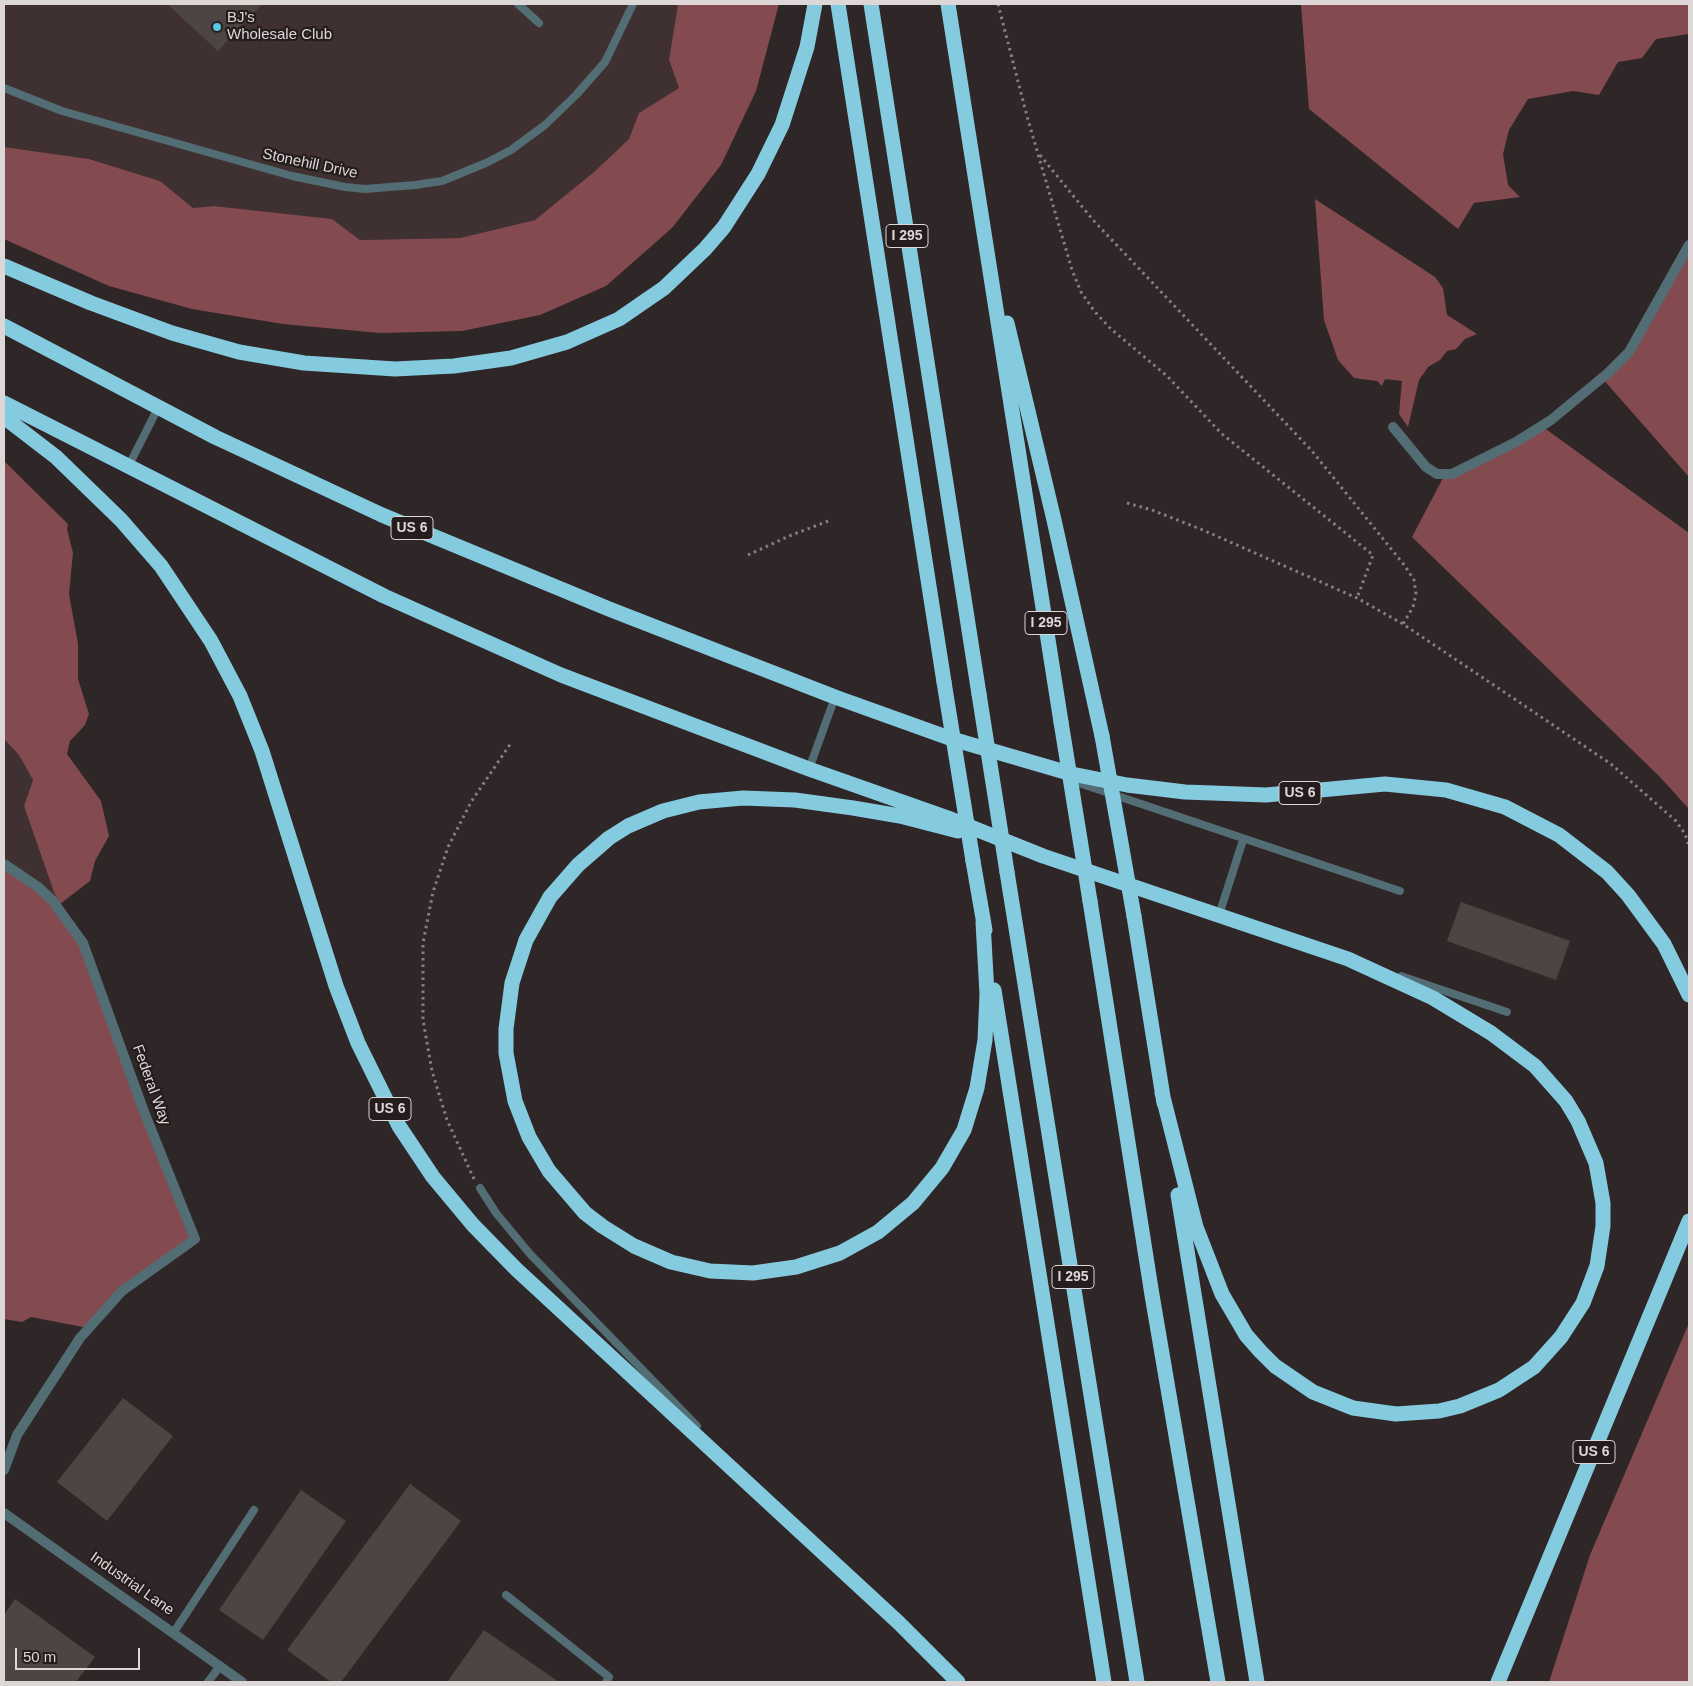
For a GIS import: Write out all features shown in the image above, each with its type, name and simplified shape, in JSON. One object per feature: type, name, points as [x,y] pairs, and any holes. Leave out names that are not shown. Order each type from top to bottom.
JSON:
[{"type":"highway","points":[[4,266],[91,303],[172,333],[239,352],[304,363],[367,368],[424,368],[510,358],[560,345],[619,318],[650,298],[686,269],[724,227],[758,174],[782,125],[804,56],[815,4]]},
{"type":"highway","points":[[838,4],[1104,1682]]},
{"type":"highway","name":"I 295","points":[[871,4],[1007,872],[1138,1682]]},
{"type":"highway","name":"I 295","points":[[948,4],[1152,1295],[1218,1682]]},
{"type":"highway","points":[[984,227],[1050,501],[1102,736],[1134,916],[1257,1682]]},
{"type":"highway","name":"US 6","points":[[4,326],[158,408],[271,464],[390,519],[835,697],[925,730],[1072,774],[1157,789],[1211,794],[1266,795],[1385,784],[1446,790],[1483,799],[1533,820],[1559,835],[1607,872],[1648,919],[1668,950],[1689,995]]},
{"type":"highway","points":[[4,403],[384,596],[519,658],[809,769],[948,818],[1043,856]]},
{"type":"highway","name":"US 6","points":[[4,417],[56,457],[121,520],[161,566],[211,641],[240,696],[262,751],[336,986],[358,1043],[399,1126],[433,1177],[472,1225],[505,1258],[910,1633],[958,1682]]},
{"type":"highway","points":[[983,922],[987,994],[985,1040],[977,1088],[964,1130],[942,1168],[913,1203],[878,1232],[852,1247],[810,1264],[753,1273],[710,1271],[671,1262],[634,1246],[586,1213],[554,1179],[529,1137],[515,1101],[506,1053],[508,1006],[518,960],[537,918],[563,880],[594,851],[628,826],[663,811],[699,802],[768,798],[827,804],[900,816],[1043,856],[1319,949],[1405,984],[1491,1033],[1535,1066],[1552,1083],[1578,1121],[1596,1162],[1603,1204],[1600,1247],[1591,1284],[1578,1311],[1562,1337],[1534,1366],[1511,1382],[1480,1399],[1460,1406],[1418,1414],[1396,1414],[1353,1408],[1312,1392],[1275,1366],[1246,1335],[1213,1275],[1188,1201],[1162,1093]]},
{"type":"highway","name":"US 6","points":[[1498,1682],[1689,1221]]},
{"type":"street","points":[[1393,427],[1426,468],[1438,474],[1452,474],[1516,442],[1552,420],[1608,374],[1629,352],[1689,245]]},
{"type":"street","name":"Federal Way","points":[[4,864],[38,887],[52,900],[83,943],[143,1109],[195,1239],[122,1291],[80,1338],[17,1434],[4,1470]]},
{"type":"street","name":"Industrial Lane","points":[[4,1513],[242,1682]]},
{"type":"lane","points":[[518,4],[539,23]]},
{"type":"lane","name":"Stonehill Drive","points":[[4,88],[62,111],[292,176],[351,188],[415,185],[442,180],[486,163],[511,150],[545,125],[577,94],[605,62],[633,4]]},
{"type":"lane","points":[[128,467],[158,408]]},
{"type":"lane","points":[[809,769],[835,697]]},
{"type":"lane","points":[[925,730],[1243,840],[1400,891]]},
{"type":"lane","points":[[1219,915],[1243,840]]},
{"type":"lane","points":[[1319,949],[1507,1012]]},
{"type":"lane","points":[[480,1188],[496,1213],[530,1254],[786,1518]]},
{"type":"lane","points":[[174,1632],[254,1510]]},
{"type":"lane","points":[[506,1595],[609,1678],[606,1682]]},
{"type":"lane","points":[[208,1682],[220,1666]]},
{"type":"path","points":[[998,4],[1072,270],[1081,292],[1095,312],[1111,329],[1167,376],[1222,434],[1373,555],[1357,598]]},
{"type":"path","points":[[1038,152],[1093,220],[1312,451],[1405,566],[1414,580],[1416,594],[1413,607],[1403,624]]},
{"type":"path","points":[[1127,503],[1178,520],[1357,598],[1403,624],[1611,764],[1676,821],[1685,834],[1689,846]]},
{"type":"path","points":[[748,556],[789,536],[831,520]]},
{"type":"path","points":[[480,1188],[457,1144],[432,1071],[423,1020],[423,943],[433,892],[448,847],[471,802],[512,743]]},
{"type":"shaded area","points":[[4,4],[678,4],[669,60],[679,88],[640,113],[629,139],[594,172],[535,220],[460,238],[360,240],[332,219],[214,206],[193,208],[160,181],[89,159],[4,147]]},
{"type":"shaded area","points":[[678,4],[779,4],[756,91],[721,165],[672,228],[606,286],[540,315],[462,331],[380,333],[283,324],[192,309],[109,286],[4,239],[4,147],[89,159],[160,181],[193,208],[214,206],[332,219],[360,240],[460,238],[535,220],[594,172],[629,139],[639,113],[679,88],[669,60]]},
{"type":"shaded area","points":[[1301,4],[1689,4],[1689,34],[1656,39],[1642,58],[1618,62],[1599,95],[1573,91],[1528,99],[1509,130],[1503,154],[1508,185],[1520,197],[1474,203],[1458,229],[1309,109]]},
{"type":"shaded area","points":[[1315,199],[1435,277],[1443,288],[1447,315],[1477,334],[1465,339],[1456,349],[1447,351],[1440,360],[1428,367],[1419,380],[1408,427],[1399,414],[1402,381],[1385,379],[1382,386],[1377,381],[1354,378],[1338,360],[1324,320]]},
{"type":"shaded area","points":[[1689,243],[1689,477],[1602,378],[1628,354]]},
{"type":"shaded area","points":[[1543,427],[1689,533],[1689,809],[1660,777],[1412,537],[1444,476]]},
{"type":"shaded area","points":[[4,461],[68,524],[67,529],[73,553],[69,594],[78,644],[78,679],[89,714],[85,725],[70,741],[67,754],[101,801],[109,836],[95,861],[90,881],[60,904],[24,806],[33,780],[19,755],[4,739]]},
{"type":"shaded area","points":[[4,739],[19,755],[33,780],[24,806],[60,904],[4,867]]},
{"type":"shaded area","points":[[4,867],[54,904],[88,959],[192,1236],[123,1292],[88,1328],[31,1317],[22,1322],[4,1319]]},
{"type":"shaded area","points":[[1689,1323],[1689,1682],[1549,1682],[1590,1555]]},
{"type":"building","name":"BJ's Wholesale Club","points":[[167,4],[262,4],[218,51]]},
{"type":"building","points":[[1461,902],[1570,941],[1556,980],[1447,941]]},
{"type":"building","points":[[123,1398],[173,1436],[107,1521],[57,1482]]},
{"type":"building","points":[[410,1484],[461,1521],[341,1682],[331,1682],[287,1650]]},
{"type":"building","points":[[301,1490],[346,1521],[263,1640],[219,1610]]},
{"type":"building","points":[[15,1599],[95,1657],[76,1682],[4,1682],[4,1615]]},
{"type":"building","points":[[484,1630],[559,1682],[447,1682]]},
{"type":"place","name":"BJ's Wholesale Club","points":[[217,27]]}]
